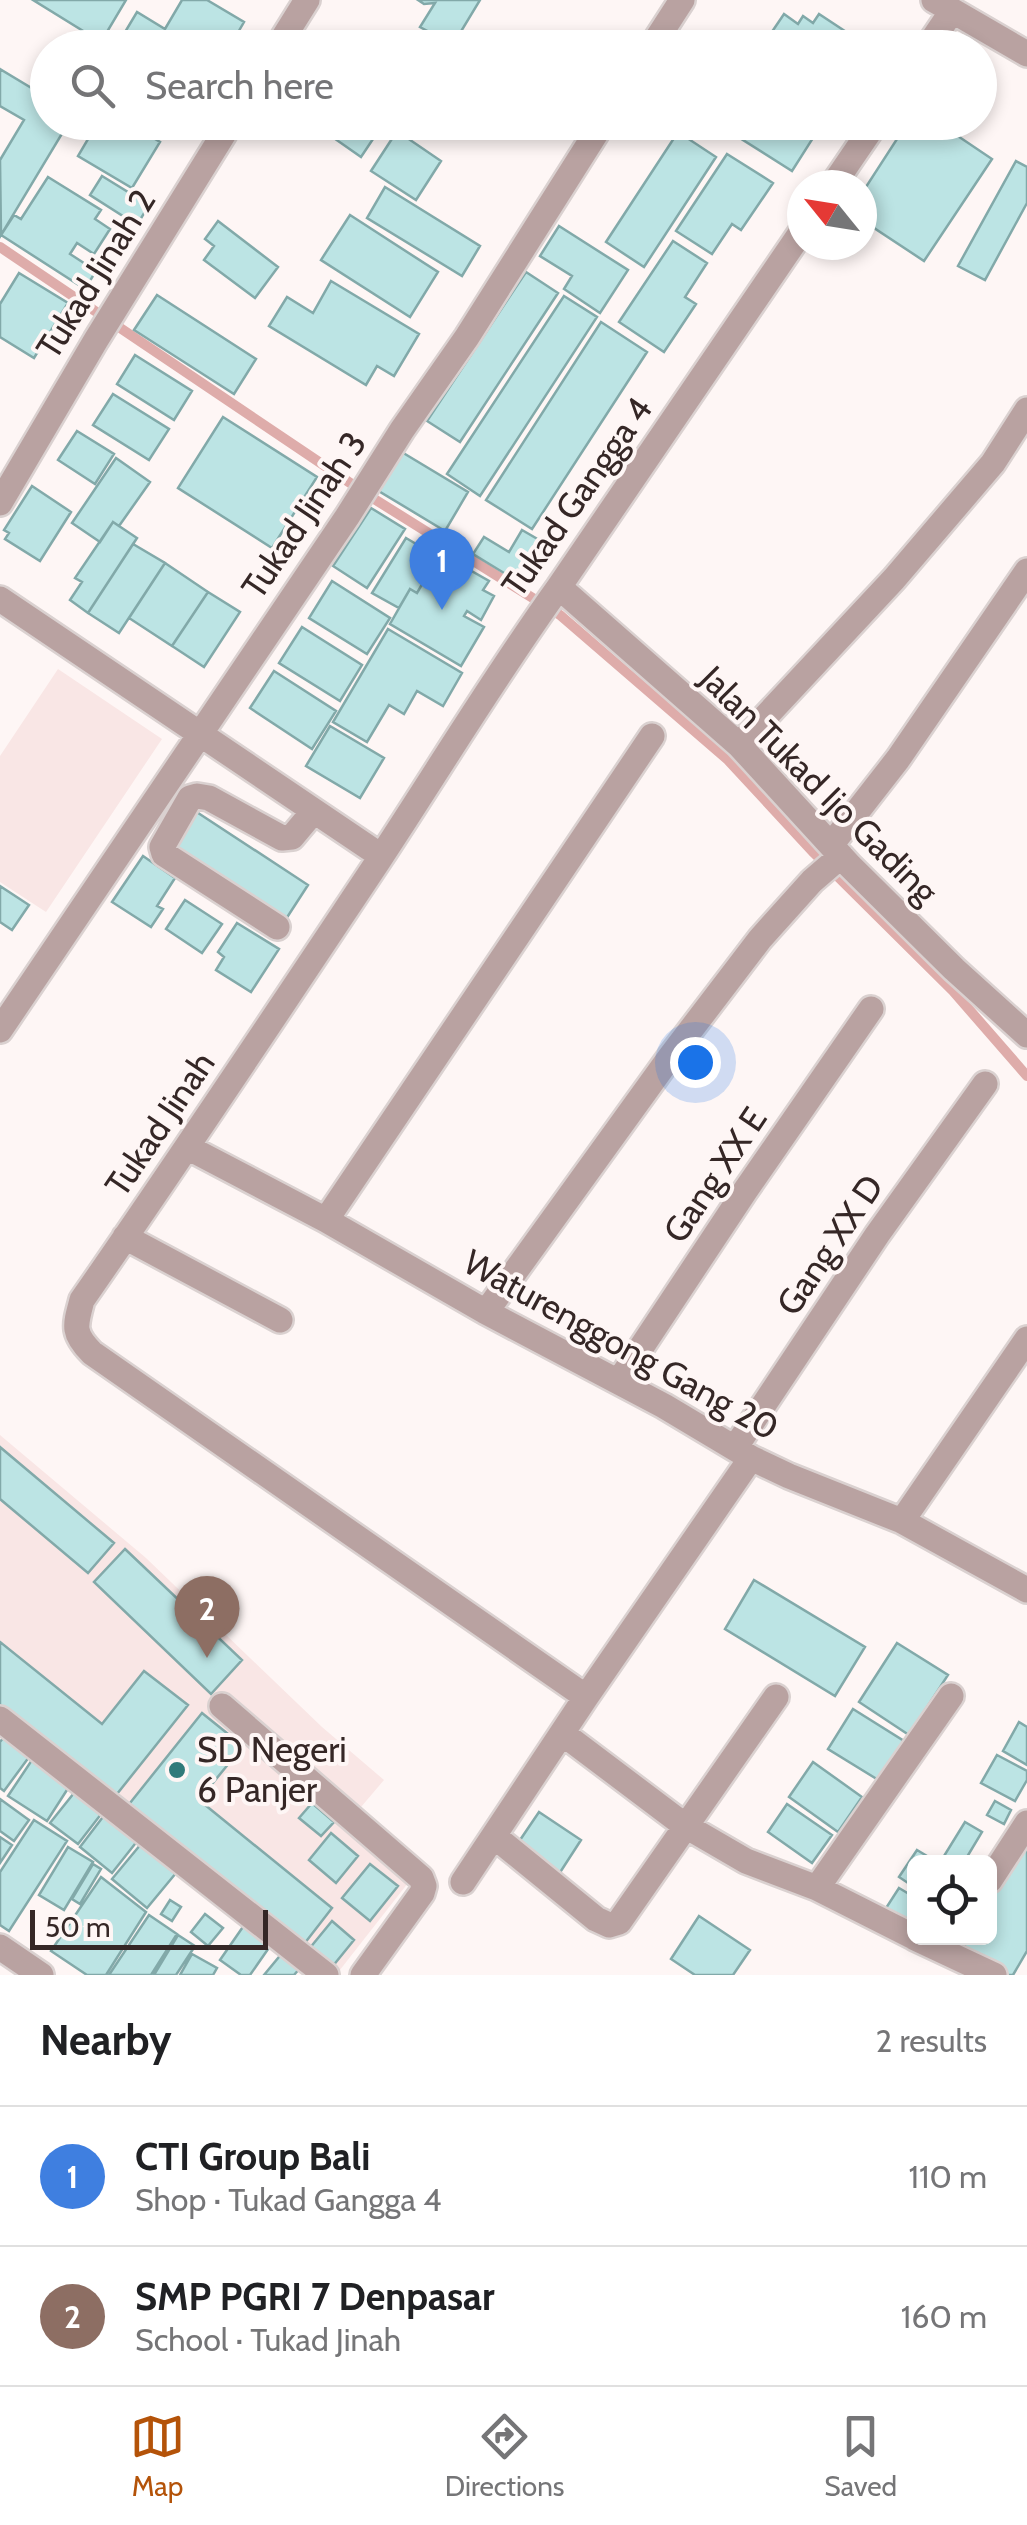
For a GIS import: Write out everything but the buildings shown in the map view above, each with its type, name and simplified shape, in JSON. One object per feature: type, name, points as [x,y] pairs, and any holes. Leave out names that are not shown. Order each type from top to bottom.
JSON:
[{"type":"street","points":[[288,30],[307,0]]},
{"type":"street","points":[[663,30],[682,0]]},
{"type":"street","points":[[934,30],[943,6],[985,30]]},
{"type":"street","points":[[997,37],[1027,54]]},
{"type":"street","name":"Tukad Jinah 2","points":[[0,503],[219,140]]},
{"type":"street","name":"Tukad Jinah 3","points":[[0,1030],[467,336],[592,140]]},
{"type":"street","points":[[843,170],[864,140]]},
{"type":"street","name":"Tukad Gangga 4","points":[[381,856],[521,638],[787,253]]},
{"type":"street","points":[[739,745],[919,550],[993,462],[1027,410]]},
{"type":"street","points":[[486,1312],[670,1057],[760,939],[828,862],[1027,571]]},
{"type":"street","name":"Jalan Tukad Ijo Gading","points":[[556,592],[739,745],[828,862],[1027,1035]]},
{"type":"street","points":[[0,599],[381,856]]},
{"type":"street","points":[[326,1220],[652,736]]},
{"type":"street","points":[[276,927],[164,854],[162,846],[190,798],[197,796],[209,798],[282,838],[292,836],[313,812]]},
{"type":"street","name":"Tukad Jinah","points":[[381,856],[82,1300],[76,1324],[78,1339],[92,1353],[586,1697]]},
{"type":"street","name":"Gang XX E","points":[[619,1382],[744,1191],[871,1009]]},
{"type":"street","name":"Gang XX D","points":[[463,1882],[743,1453],[878,1235],[985,1084]]},
{"type":"street","name":"Waturenggong Gang 20","points":[[187,1147],[326,1220],[743,1453],[788,1476],[902,1521],[1027,1590]]},
{"type":"street","points":[[125,1238],[280,1320]]},
{"type":"street","points":[[902,1521],[1027,1339]]},
{"type":"street","points":[[494,1836],[596,1920],[609,1925],[619,1922],[776,1696]]},
{"type":"street","points":[[816,1888],[951,1696]]},
{"type":"street","points":[[222,1706],[421,1878],[422,1892],[363,1975]]},
{"type":"street","points":[[0,1719],[326,1975]]},
{"type":"street","points":[[562,1733],[684,1825],[746,1861],[816,1888],[907,1933]]},
{"type":"street","points":[[997,1869],[1027,1823]]},
{"type":"street","points":[[949,1945],[994,1975]]},
{"type":"street","points":[[0,1947],[40,1975]]},
{"type":"shaded area","points":[[58,669],[162,739],[46,912],[0,882],[0,756]]},
{"type":"shaded area","name":"SD Negeri 6 Panjer","points":[[0,1435],[146,1558],[322,1727],[384,1780],[344,1827],[408,1883],[336,1975],[0,1712]]},
{"type":"waterway","points":[[0,247],[371,497],[560,615],[728,760],[814,853],[953,991],[1027,1076]]},
{"type":"place","name":"CTI Group Bali","points":[[442,610]]},
{"type":"place","name":"SMP PGRI 7 Denpasar","points":[[207,1658]]},
{"type":"place","name":"SD Negeri 6 Panjer","points":[[177,1770]]}]
